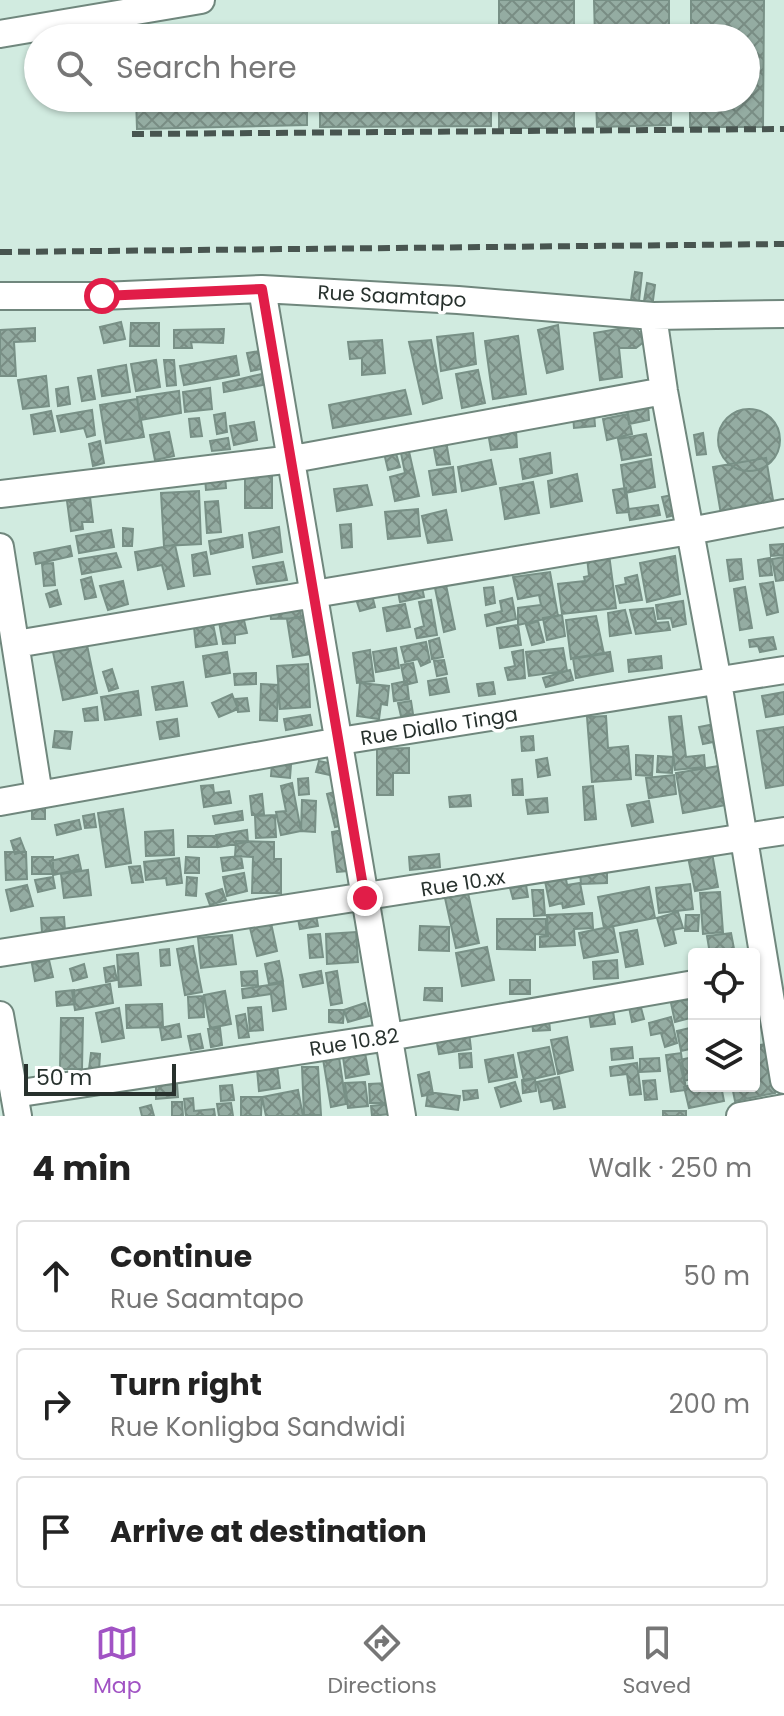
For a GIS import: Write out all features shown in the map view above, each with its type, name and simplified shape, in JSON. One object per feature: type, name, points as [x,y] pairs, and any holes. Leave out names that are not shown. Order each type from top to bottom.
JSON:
[{"type":"street","points":[[59,24],[201,0]]},
{"type":"street","points":[[0,34],[24,30]]},
{"type":"street","points":[[262,289],[402,1116]]},
{"type":"street","name":"Rue Saamtapo","points":[[0,296],[102,296],[262,289],[458,300],[653,316],[784,314]]},
{"type":"street","points":[[653,316],[768,971],[784,1080]]},
{"type":"street","points":[[0,494],[293,459],[664,391]]},
{"type":"street","points":[[16,644],[784,513]]},
{"type":"street","points":[[0,547],[39,795]]},
{"type":"street","name":"Rue Diallo Tinga","points":[[0,802],[340,741],[784,670]]},
{"type":"street","name":"Rue 10.xx","points":[[0,953],[784,831]]},
{"type":"street","name":"Rue 10.82","points":[[16,1105],[688,985]]},
{"type":"street","points":[[0,1015],[16,1105]]},
{"type":"street","points":[[740,1116],[784,1108]]},
{"type":"building","points":[[499,0],[574,0],[574,24],[499,24]]},
{"type":"building","points":[[594,0],[669,0],[669,24],[595,24]]},
{"type":"building","points":[[691,0],[764,0],[763,127],[690,127],[690,112],[760,112],[760,24],[691,24]]},
{"type":"building","points":[[136,112],[307,112],[307,125],[137,129]]},
{"type":"building","points":[[320,112],[491,112],[491,126],[320,127]]},
{"type":"building","points":[[499,112],[574,112],[574,128],[499,128]]},
{"type":"building","points":[[596,112],[671,112],[671,125],[597,127]]},
{"type":"building","points":[[635,272],[642,273],[639,301],[631,300]]},
{"type":"building","points":[[647,283],[655,285],[652,308],[643,307]]},
{"type":"building","points":[[121,322],[125,339],[104,343],[100,327]]},
{"type":"building","points":[[131,323],[159,323],[159,346],[130,346]]},
{"type":"building","points":[[558,325],[563,369],[547,373],[538,330]]},
{"type":"building","points":[[635,326],[645,341],[636,348],[619,348],[622,377],[600,380],[594,333]]},
{"type":"building","points":[[35,328],[35,341],[14,342],[16,376],[0,376],[0,330]]},
{"type":"building","points":[[224,329],[223,343],[191,342],[192,348],[174,348],[174,330]]},
{"type":"building","points":[[473,333],[476,364],[441,371],[437,337]]},
{"type":"building","points":[[518,336],[526,394],[493,399],[485,341]]},
{"type":"building","points":[[382,340],[385,373],[362,375],[362,358],[350,359],[348,342]]},
{"type":"building","points":[[431,340],[442,398],[423,404],[409,342]]},
{"type":"building","points":[[260,351],[261,369],[251,371],[247,353]]},
{"type":"building","points":[[236,356],[239,375],[184,385],[180,366]]},
{"type":"building","points":[[156,360],[160,387],[136,391],[131,364]]},
{"type":"building","points":[[164,360],[174,360],[176,385],[167,386]]},
{"type":"building","points":[[126,365],[130,392],[102,396],[98,370]]},
{"type":"building","points":[[478,370],[485,403],[462,408],[456,374]]},
{"type":"building","points":[[262,374],[263,385],[224,392],[223,383]]},
{"type":"building","points":[[46,376],[49,406],[23,409],[18,380]]},
{"type":"building","points":[[91,376],[95,399],[82,401],[78,378]]},
{"type":"building","points":[[68,387],[70,404],[58,406],[56,389]]},
{"type":"building","points":[[210,388],[212,409],[185,412],[183,392]]},
{"type":"building","points":[[405,390],[411,414],[333,428],[329,405]]},
{"type":"building","points":[[179,391],[181,413],[140,420],[137,397]]},
{"type":"building","points":[[137,399],[144,437],[106,443],[100,405]]},
{"type":"building","points":[[648,405],[649,420],[629,424],[627,410]]},
{"type":"building","points":[[749,409],[771,418],[780,440],[771,462],[749,471],[727,462],[718,440],[727,418]]},
{"type":"building","points":[[92,410],[95,435],[87,437],[84,428],[61,432],[57,416]]},
{"type":"building","points":[[51,411],[55,431],[34,434],[31,415]]},
{"type":"building","points":[[225,413],[227,432],[217,434],[214,415]]},
{"type":"building","points":[[594,413],[595,426],[574,428],[573,415]]},
{"type":"building","points":[[628,414],[632,434],[607,440],[603,419]]},
{"type":"building","points":[[199,418],[202,436],[191,437],[189,419]]},
{"type":"building","points":[[254,422],[257,440],[234,445],[230,426]]},
{"type":"building","points":[[516,430],[517,447],[491,450],[488,433]]},
{"type":"building","points":[[169,432],[174,456],[155,460],[150,435]]},
{"type":"building","points":[[703,433],[706,454],[697,455],[694,435]]},
{"type":"building","points":[[646,434],[651,455],[622,460],[618,439]]},
{"type":"building","points":[[228,438],[230,449],[212,451],[210,441]]},
{"type":"building","points":[[100,441],[104,463],[93,466],[89,444]]},
{"type":"building","points":[[446,441],[450,464],[437,465],[433,444]]},
{"type":"building","points":[[408,447],[419,496],[395,501],[390,477],[405,473],[400,448]]},
{"type":"building","points":[[395,450],[400,467],[388,470],[384,453]]},
{"type":"building","points":[[550,453],[552,473],[523,479],[520,459]]},
{"type":"building","points":[[766,458],[775,512],[722,520],[713,467]]},
{"type":"building","points":[[651,459],[655,487],[625,493],[621,465]]},
{"type":"building","points":[[491,460],[496,484],[462,491],[458,467]]},
{"type":"building","points":[[453,467],[456,492],[433,495],[429,471]]},
{"type":"building","points":[[577,474],[582,501],[551,507],[548,481]]},
{"type":"building","points":[[245,475],[272,475],[272,508],[245,508]]},
{"type":"building","points":[[225,476],[226,488],[206,490],[205,478]]},
{"type":"building","points":[[533,482],[539,513],[505,519],[500,488]]},
{"type":"building","points":[[367,485],[372,505],[337,511],[334,489]]},
{"type":"building","points":[[626,488],[629,512],[617,513],[613,490]]},
{"type":"building","points":[[199,491],[201,544],[164,546],[161,493]]},
{"type":"building","points":[[677,494],[682,513],[667,517],[662,497]]},
{"type":"building","points":[[90,497],[93,522],[82,522],[83,529],[71,531],[67,501]]},
{"type":"building","points":[[218,501],[221,532],[207,533],[205,502]]},
{"type":"building","points":[[658,505],[660,515],[630,520],[628,509]]},
{"type":"building","points":[[418,509],[420,536],[388,539],[385,512]]},
{"type":"building","points":[[446,510],[452,540],[428,543],[422,516]]},
{"type":"building","points":[[351,524],[352,547],[342,548],[340,525]]},
{"type":"building","points":[[279,527],[282,552],[253,558],[249,533]]},
{"type":"building","points":[[123,528],[133,529],[132,546],[123,546]]},
{"type":"building","points":[[111,530],[114,547],[79,553],[76,536]]},
{"type":"building","points":[[242,535],[243,547],[211,554],[209,541]]},
{"type":"building","points":[[784,544],[784,555],[771,556],[770,545]]},
{"type":"building","points":[[175,545],[184,586],[168,589],[162,565],[138,570],[135,552]]},
{"type":"building","points":[[70,546],[72,556],[36,564],[34,553]]},
{"type":"building","points":[[206,552],[210,574],[194,576],[192,555]]},
{"type":"building","points":[[116,553],[121,567],[82,574],[79,559]]},
{"type":"building","points":[[609,554],[616,608],[562,614],[558,584],[585,581],[584,577],[589,576],[587,557]]},
{"type":"building","points":[[675,556],[680,594],[647,602],[640,563]]},
{"type":"building","points":[[784,557],[784,580],[776,581],[772,559]]},
{"type":"building","points":[[770,558],[772,575],[760,576],[758,560]]},
{"type":"building","points":[[741,559],[743,579],[730,581],[727,560]]},
{"type":"building","points":[[283,562],[287,580],[257,584],[253,567]]},
{"type":"building","points":[[53,563],[55,585],[44,586],[42,564]]},
{"type":"building","points":[[550,572],[558,616],[518,625],[518,608],[541,605],[539,595],[518,599],[513,577]]},
{"type":"building","points":[[637,575],[642,600],[620,603],[616,586],[626,584],[625,578]]},
{"type":"building","points":[[91,577],[96,597],[85,599],[81,580]]},
{"type":"building","points":[[445,580],[455,629],[444,632],[434,583]]},
{"type":"building","points":[[123,581],[128,604],[108,610],[100,586]]},
{"type":"building","points":[[773,582],[778,612],[767,615],[760,584]]},
{"type":"building","points":[[422,587],[424,597],[400,602],[398,592]]},
{"type":"building","points":[[493,587],[495,603],[486,605],[484,588]]},
{"type":"building","points":[[745,587],[752,628],[740,630],[734,589]]},
{"type":"building","points":[[57,590],[61,604],[50,607],[46,594]]},
{"type":"building","points":[[372,595],[375,607],[360,611],[356,599]]},
{"type":"building","points":[[512,598],[516,619],[487,626],[485,615],[502,611],[500,601]]},
{"type":"building","points":[[431,600],[437,635],[417,638],[415,629],[424,626],[419,602]]},
{"type":"building","points":[[683,601],[686,624],[673,627],[671,618],[658,619],[656,605]]},
{"type":"building","points":[[405,604],[410,627],[387,631],[383,608]]},
{"type":"building","points":[[300,606],[301,618],[271,619],[270,608]]},
{"type":"building","points":[[653,608],[656,623],[668,622],[670,630],[636,634],[630,610]]},
{"type":"building","points":[[625,610],[631,633],[610,636],[608,613]]},
{"type":"building","points":[[562,615],[565,636],[547,640],[543,618]]},
{"type":"building","points":[[243,616],[247,633],[235,635],[235,643],[223,644],[219,622]]},
{"type":"building","points":[[303,616],[311,654],[293,657],[287,619]]},
{"type":"building","points":[[596,616],[604,654],[571,659],[566,620]]},
{"type":"building","points":[[538,621],[544,642],[532,645],[526,625]]},
{"type":"building","points":[[213,624],[217,644],[196,647],[194,627]]},
{"type":"building","points":[[518,625],[521,645],[500,648],[497,628]]},
{"type":"building","points":[[773,637],[776,649],[760,652],[758,646],[750,647],[749,640]]},
{"type":"building","points":[[439,638],[443,657],[432,659],[429,641]]},
{"type":"building","points":[[426,642],[430,662],[421,666],[418,659],[405,662],[401,647]]},
{"type":"building","points":[[87,645],[97,693],[63,700],[53,652]]},
{"type":"building","points":[[396,648],[399,668],[376,672],[373,652]]},
{"type":"building","points":[[563,648],[567,671],[529,676],[526,652]]},
{"type":"building","points":[[370,650],[374,681],[357,683],[353,653]]},
{"type":"building","points":[[523,650],[525,678],[508,680],[505,668],[515,666],[512,652]]},
{"type":"building","points":[[227,652],[230,673],[206,677],[203,656]]},
{"type":"building","points":[[610,652],[613,671],[576,678],[573,658]]},
{"type":"building","points":[[661,656],[662,668],[629,672],[628,660]]},
{"type":"building","points":[[444,660],[447,674],[437,676],[434,661]]},
{"type":"building","points":[[413,663],[417,682],[405,685],[401,665]]},
{"type":"building","points":[[308,664],[310,707],[280,709],[277,666]]},
{"type":"building","points":[[112,669],[118,688],[109,691],[103,672]]},
{"type":"building","points":[[570,670],[573,680],[546,687],[543,678]]},
{"type":"building","points":[[256,673],[256,684],[235,685],[234,674]]},
{"type":"building","points":[[446,678],[449,692],[430,695],[428,681]]},
{"type":"building","points":[[407,681],[409,699],[394,701],[392,684]]},
{"type":"building","points":[[183,682],[187,706],[156,710],[152,687]]},
{"type":"building","points":[[493,682],[495,694],[479,696],[477,684]]},
{"type":"building","points":[[360,683],[389,686],[387,705],[381,704],[379,719],[357,716]]},
{"type":"building","points":[[261,684],[278,685],[277,721],[260,720]]},
{"type":"building","points":[[138,691],[141,715],[105,720],[101,697]]},
{"type":"building","points":[[784,692],[784,714],[766,717],[762,696]]},
{"type":"building","points":[[232,694],[238,709],[219,717],[212,703]]},
{"type":"building","points":[[247,698],[249,711],[238,712],[236,699]]},
{"type":"building","points":[[411,701],[413,714],[401,716],[398,703]]},
{"type":"building","points":[[97,707],[98,720],[85,721],[83,709]]},
{"type":"building","points":[[310,715],[312,725],[286,730],[284,719]]},
{"type":"building","points":[[606,716],[608,748],[628,746],[631,779],[592,782],[587,717]]},
{"type":"building","points":[[681,716],[686,757],[704,755],[705,767],[675,770],[669,717]]},
{"type":"building","points":[[177,719],[179,736],[160,739],[157,722]]},
{"type":"building","points":[[720,723],[728,761],[718,763],[713,742],[703,744],[699,727]]},
{"type":"building","points":[[784,727],[784,785],[766,788],[757,731]]},
{"type":"building","points":[[55,731],[72,732],[70,749],[53,747]]},
{"type":"building","points":[[533,736],[534,750],[522,751],[521,737]]},
{"type":"building","points":[[409,748],[409,773],[393,773],[393,795],[377,795],[377,749]]},
{"type":"building","points":[[636,755],[653,756],[652,776],[636,775]]},
{"type":"building","points":[[658,756],[673,757],[672,773],[657,772]]},
{"type":"building","points":[[547,758],[550,775],[538,777],[536,760]]},
{"type":"building","points":[[319,761],[333,764],[330,775],[316,772]]},
{"type":"building","points":[[272,763],[291,765],[290,778],[271,776]]},
{"type":"building","points":[[719,766],[726,805],[683,813],[676,773]]},
{"type":"building","points":[[674,775],[676,794],[649,798],[646,778]]},
{"type":"building","points":[[308,778],[309,794],[299,795],[298,779]]},
{"type":"building","points":[[522,779],[523,795],[513,795],[512,780]]},
{"type":"building","points":[[292,783],[301,831],[281,835],[276,812],[286,811],[281,786]]},
{"type":"building","points":[[213,785],[214,793],[229,791],[231,803],[204,807],[201,786]]},
{"type":"building","points":[[593,786],[596,819],[585,820],[583,787]]},
{"type":"building","points":[[346,789],[354,823],[335,827],[327,794]]},
{"type":"building","points":[[262,794],[264,814],[252,815],[250,796]]},
{"type":"building","points":[[470,795],[471,806],[450,807],[449,797]]},
{"type":"building","points":[[547,798],[548,812],[528,814],[526,800]]},
{"type":"building","points":[[302,800],[316,801],[315,832],[301,831]]},
{"type":"building","points":[[649,801],[653,822],[632,826],[627,805]]},
{"type":"building","points":[[32,805],[45,805],[45,819],[32,819]]},
{"type":"building","points":[[123,809],[131,863],[106,867],[98,813]]},
{"type":"building","points":[[242,811],[243,820],[215,824],[213,816]]},
{"type":"building","points":[[94,814],[96,827],[85,828],[83,816]]},
{"type":"building","points":[[275,815],[276,837],[256,838],[255,816]]},
{"type":"building","points":[[79,820],[81,829],[57,835],[55,825]]},
{"type":"building","points":[[354,828],[360,870],[337,872],[332,832]]},
{"type":"building","points":[[173,830],[174,855],[146,856],[145,832]]},
{"type":"building","points":[[247,830],[248,842],[218,847],[216,835]]},
{"type":"building","points":[[188,836],[217,836],[217,847],[188,847]]},
{"type":"building","points":[[20,838],[25,851],[15,854],[11,841]]},
{"type":"building","points":[[236,841],[274,842],[274,859],[281,859],[281,893],[252,893],[253,857],[235,856]]},
{"type":"building","points":[[5,852],[26,852],[27,879],[6,880]]},
{"type":"building","points":[[712,853],[718,887],[695,891],[688,857]]},
{"type":"building","points":[[439,854],[440,867],[410,870],[409,857]]},
{"type":"building","points":[[78,855],[81,869],[53,875],[50,861]]},
{"type":"building","points":[[241,856],[243,868],[223,871],[221,858]]},
{"type":"building","points":[[32,857],[53,857],[53,874],[32,874]]},
{"type":"building","points":[[186,857],[199,858],[199,873],[185,873]]},
{"type":"building","points":[[179,858],[182,883],[167,885],[166,878],[146,880],[144,862]]},
{"type":"building","points":[[140,866],[143,882],[132,883],[129,867]]},
{"type":"building","points":[[564,867],[567,885],[580,883],[584,904],[563,908],[562,903],[550,906],[543,871]]},
{"type":"building","points":[[88,870],[91,895],[64,898],[61,874]]},
{"type":"building","points":[[607,871],[607,883],[581,884],[580,872]]},
{"type":"building","points":[[244,873],[247,891],[227,896],[223,877]]},
{"type":"building","points":[[53,877],[55,888],[38,892],[35,880]]},
{"type":"building","points":[[187,877],[197,878],[196,896],[186,895]]},
{"type":"building","points":[[690,884],[693,909],[659,913],[656,888]]},
{"type":"building","points":[[27,885],[33,906],[11,911],[6,890]]},
{"type":"building","points":[[526,885],[528,897],[513,899],[510,888]]},
{"type":"building","points":[[649,887],[655,918],[604,928],[598,897]]},
{"type":"building","points":[[222,889],[226,900],[210,905],[206,894]]},
{"type":"building","points":[[532,890],[543,890],[545,915],[534,916]]},
{"type":"building","points":[[720,892],[723,932],[703,934],[700,893]]},
{"type":"building","points":[[468,893],[479,943],[456,948],[445,898]]},
{"type":"building","points":[[678,912],[683,928],[673,930],[676,943],[665,946],[657,918]]},
{"type":"building","points":[[592,913],[593,928],[574,929],[575,945],[540,947],[540,937],[548,936],[547,915]]},
{"type":"building","points":[[316,915],[318,926],[300,929],[298,919]]},
{"type":"building","points":[[686,915],[699,915],[698,931],[685,931]]},
{"type":"building","points":[[64,917],[65,930],[42,932],[41,918]]},
{"type":"building","points":[[497,919],[546,919],[546,935],[535,934],[535,950],[497,949]]},
{"type":"building","points":[[271,923],[277,951],[257,956],[250,928]]},
{"type":"building","points":[[420,926],[449,927],[449,951],[419,950]]},
{"type":"building","points":[[613,926],[618,952],[584,958],[579,933]]},
{"type":"building","points":[[637,930],[643,964],[626,967],[620,933]]},
{"type":"building","points":[[356,932],[358,962],[327,964],[326,934]]},
{"type":"building","points":[[731,933],[734,948],[709,948],[707,936]]},
{"type":"building","points":[[320,934],[323,957],[310,958],[308,935]]},
{"type":"building","points":[[232,935],[236,964],[201,968],[198,938]]},
{"type":"building","points":[[193,946],[202,992],[185,995],[177,949]]},
{"type":"building","points":[[487,947],[494,980],[462,986],[456,953]]},
{"type":"building","points":[[169,949],[170,965],[161,966],[160,950]]},
{"type":"building","points":[[138,953],[141,985],[119,987],[117,955]]},
{"type":"building","points":[[49,960],[53,977],[35,981],[32,964]]},
{"type":"building","points":[[617,960],[618,978],[594,979],[593,962]]},
{"type":"building","points":[[279,961],[283,981],[269,984],[265,964]]},
{"type":"building","points":[[84,964],[87,977],[73,981],[70,969]]},
{"type":"building","points":[[114,966],[117,980],[106,982],[104,968]]},
{"type":"building","points":[[257,971],[258,985],[242,986],[241,972]]},
{"type":"building","points":[[321,971],[323,983],[303,987],[300,975]]},
{"type":"building","points":[[337,971],[342,1003],[331,1005],[326,973]]},
{"type":"building","points":[[510,980],[530,980],[530,994],[510,994]]},
{"type":"building","points":[[283,983],[286,1009],[273,1011],[271,994],[243,998],[242,989]]},
{"type":"building","points":[[110,984],[113,1003],[75,1010],[72,991]]},
{"type":"building","points":[[425,988],[442,988],[442,1001],[424,1000]]},
{"type":"building","points":[[74,990],[75,1004],[57,1006],[56,992]]},
{"type":"building","points":[[225,991],[231,1024],[210,1028],[204,995]]},
{"type":"building","points":[[203,996],[204,1017],[189,1018],[188,997]]},
{"type":"building","points":[[688,999],[688,1019],[675,1022],[671,1003]]},
{"type":"building","points":[[365,1003],[369,1016],[348,1022],[344,1010]]},
{"type":"building","points":[[162,1004],[163,1027],[127,1028],[126,1005]]},
{"type":"building","points":[[640,1004],[644,1019],[632,1022],[629,1007]]},
{"type":"building","points":[[261,1007],[263,1030],[250,1031],[248,1008]]},
{"type":"building","points":[[119,1008],[124,1038],[102,1042],[96,1013]]},
{"type":"building","points":[[329,1010],[344,1010],[343,1023],[329,1022]]},
{"type":"building","points":[[613,1011],[615,1024],[591,1027],[589,1014]]},
{"type":"building","points":[[245,1014],[249,1037],[239,1038],[236,1016]]},
{"type":"building","points":[[671,1017],[677,1043],[665,1047],[661,1033],[651,1035],[649,1023]]},
{"type":"building","points":[[61,1018],[83,1018],[82,1069],[60,1069]]},
{"type":"building","points":[[549,1020],[550,1030],[533,1031],[532,1021]]},
{"type":"building","points":[[179,1024],[181,1037],[162,1040],[160,1028]]},
{"type":"building","points":[[220,1028],[222,1045],[211,1047],[208,1029]]},
{"type":"building","points":[[688,1028],[688,1049],[681,1051],[677,1031]]},
{"type":"building","points":[[469,1032],[471,1049],[439,1054],[436,1038]]},
{"type":"building","points":[[200,1034],[203,1048],[191,1050],[188,1036]]},
{"type":"building","points":[[567,1037],[573,1070],[558,1074],[551,1040]]},
{"type":"building","points":[[766,1044],[775,1093],[735,1101],[733,1092],[760,1092],[760,1045]]},
{"type":"building","points":[[549,1047],[555,1074],[524,1081],[518,1053]]},
{"type":"building","points":[[632,1047],[633,1058],[612,1060],[611,1049]]},
{"type":"building","points":[[91,1053],[100,1054],[99,1070],[89,1069]]},
{"type":"building","points":[[365,1053],[369,1074],[346,1078],[343,1057]]},
{"type":"building","points":[[471,1053],[472,1067],[460,1068],[459,1054]]},
{"type":"building","points":[[681,1053],[686,1090],[671,1092],[666,1055]]},
{"type":"building","points":[[513,1055],[517,1077],[489,1082],[485,1060]]},
{"type":"building","points":[[339,1057],[346,1104],[331,1107],[323,1059]]},
{"type":"building","points":[[659,1058],[660,1071],[640,1072],[640,1059]]},
{"type":"building","points":[[688,1058],[688,1080],[684,1081],[679,1060]]},
{"type":"building","points":[[637,1063],[641,1094],[630,1095],[627,1074],[611,1076],[610,1067]]},
{"type":"building","points":[[277,1066],[280,1088],[259,1091],[257,1069]]},
{"type":"building","points":[[302,1067],[318,1067],[321,1115],[304,1115]]},
{"type":"building","points":[[429,1072],[433,1094],[422,1096],[418,1075]]},
{"type":"building","points":[[559,1077],[565,1107],[554,1109],[552,1100],[541,1102],[537,1082]]},
{"type":"building","points":[[535,1078],[536,1091],[523,1093],[522,1080]]},
{"type":"building","points":[[655,1080],[657,1099],[645,1100],[643,1081]]},
{"type":"building","points":[[365,1082],[368,1106],[348,1108],[345,1083]]},
{"type":"building","points":[[515,1082],[521,1101],[501,1107],[495,1088]]},
{"type":"building","points":[[388,1083],[389,1103],[370,1103],[369,1084]]},
{"type":"building","points":[[177,1084],[178,1097],[156,1099],[156,1085]]},
{"type":"building","points":[[232,1085],[234,1100],[221,1101],[220,1086]]},
{"type":"building","points":[[688,1086],[688,1092],[722,1092],[724,1101],[689,1108],[684,1087]]},
{"type":"building","points":[[298,1090],[303,1116],[266,1116],[262,1097]]},
{"type":"building","points":[[477,1090],[478,1098],[464,1100],[463,1091]]},
{"type":"building","points":[[428,1092],[460,1096],[458,1110],[426,1106]]},
{"type":"building","points":[[241,1097],[262,1097],[261,1116],[241,1116]]},
{"type":"building","points":[[193,1098],[194,1111],[214,1109],[215,1116],[186,1116],[184,1099]]},
{"type":"building","points":[[172,1102],[182,1102],[183,1116],[172,1116]]},
{"type":"building","points":[[231,1103],[233,1116],[219,1116],[217,1104]]},
{"type":"building","points":[[388,1104],[389,1114],[372,1116],[371,1106]]},
{"type":"building","points":[[151,1105],[154,1116],[142,1116],[140,1108]]},
{"type":"building","points":[[663,1111],[686,1111],[686,1116],[663,1116]]},
{"type":"railway","points":[[132,134],[784,129]]},
{"type":"railway","points":[[0,252],[784,244]]},
{"type":"route","points":[[102,296],[262,289],[365,898]]}]
